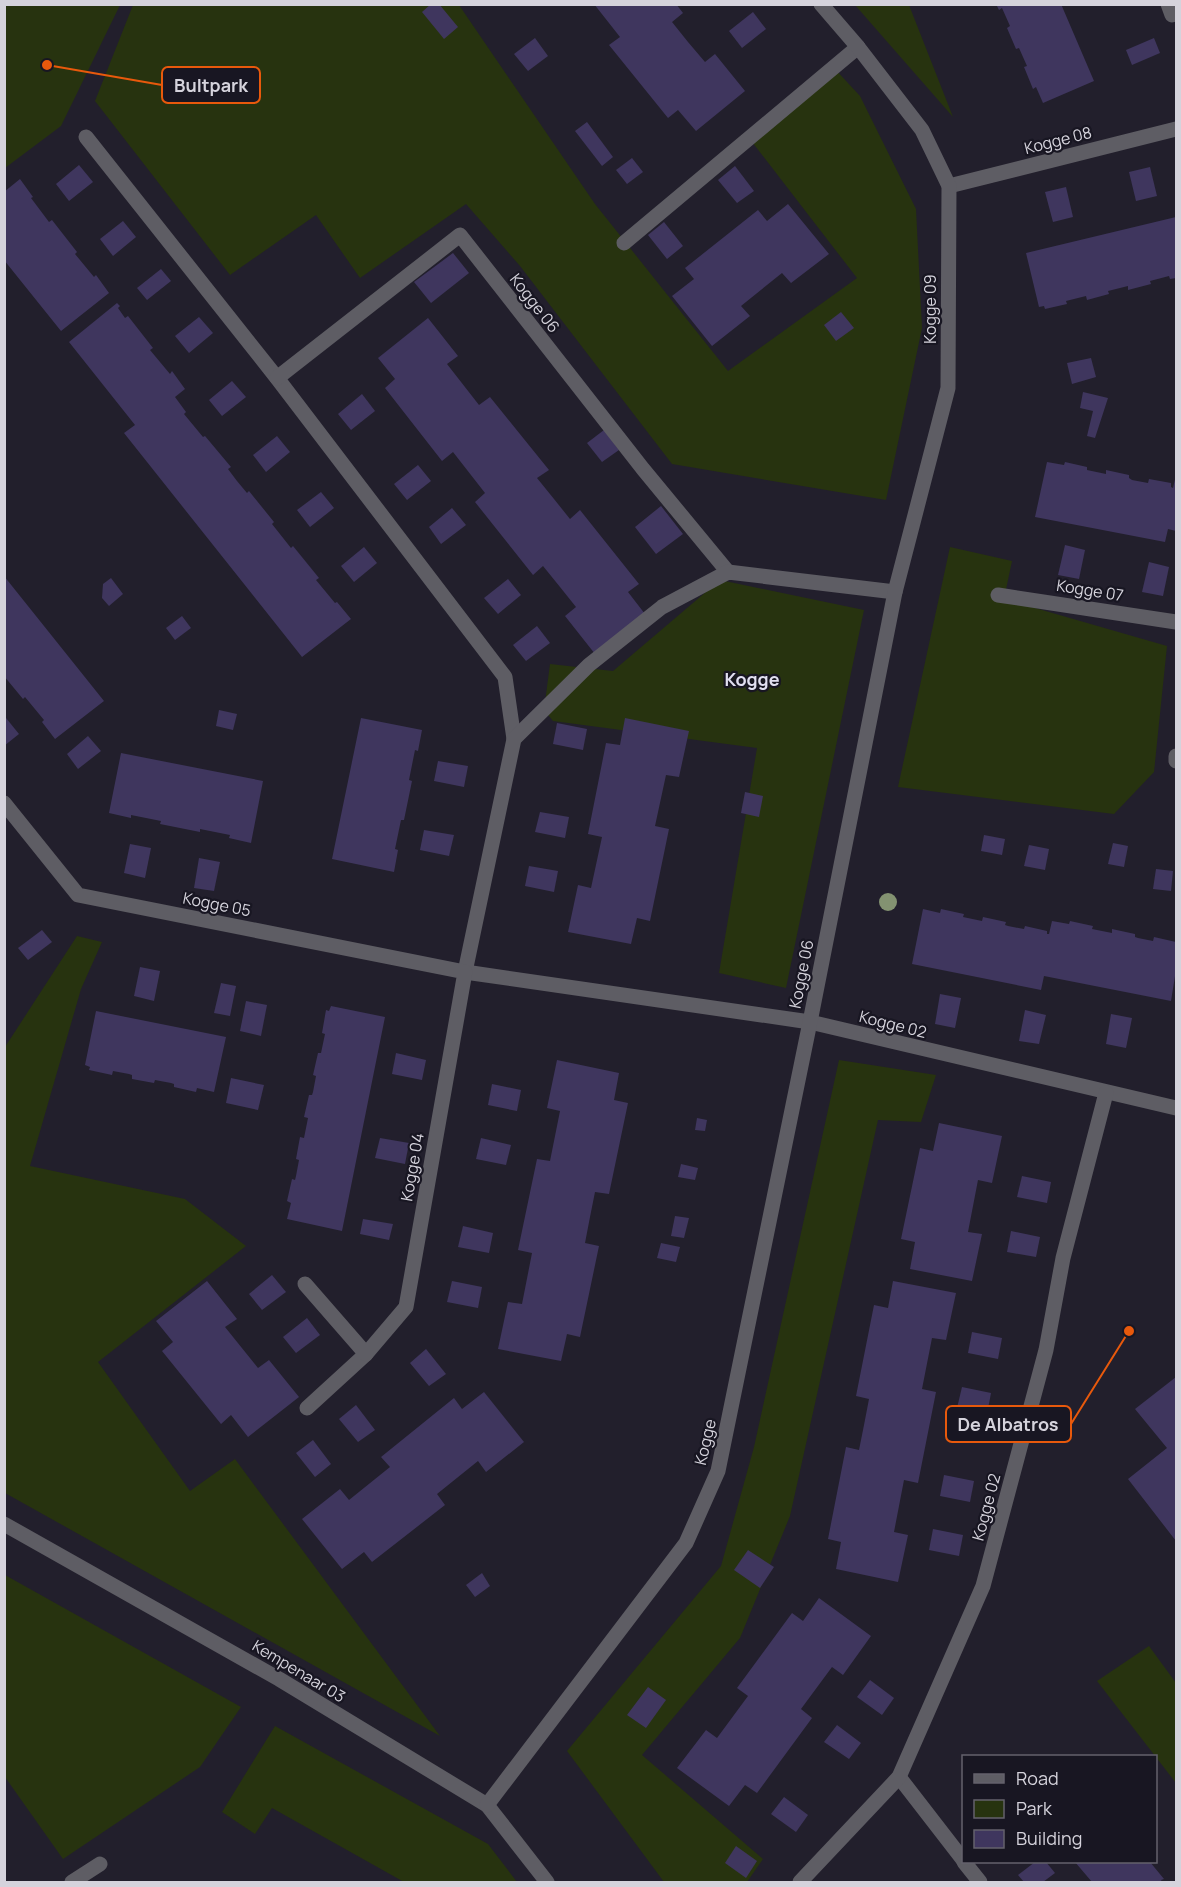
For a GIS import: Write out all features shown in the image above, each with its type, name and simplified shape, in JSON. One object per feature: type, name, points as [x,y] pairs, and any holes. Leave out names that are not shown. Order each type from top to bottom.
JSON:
[{"type":"street","name":"Kogge 09","points":[[821,4],[858,47],[922,130],[949,186],[948,388],[895,592]]},
{"type":"street","points":[[1168,4],[1172,15],[1176,12]]},
{"type":"street","points":[[624,243],[858,47]]},
{"type":"street","name":"Kogge 08","points":[[949,186],[1176,129]]},
{"type":"street","points":[[86,137],[277,378],[505,677],[514,739],[465,972]]},
{"type":"street","name":"Kogge 06","points":[[277,378],[460,236],[643,469],[728,572]]},
{"type":"street","points":[[514,739],[589,665],[662,607],[728,572],[895,592]]},
{"type":"street","name":"Kogge 06","points":[[465,972],[810,1022],[895,592]]},
{"type":"street","name":"Kogge 07","points":[[998,595],[1176,622]]},
{"type":"street","points":[[1176,756],[1176,761]]},
{"type":"street","name":"Kogge 05","points":[[4,803],[78,895],[465,972]]},
{"type":"street","name":"Kogge 04","points":[[307,1408],[366,1354],[406,1307],[465,972]]},
{"type":"street","name":"Kogge 02","points":[[810,1022],[1106,1094],[1176,1108]]},
{"type":"street","name":"Kogge","points":[[486,1805],[686,1543],[718,1471],[810,1022]]},
{"type":"street","name":"Kogge 02","points":[[800,1882],[899,1777],[984,1586],[1046,1350],[1063,1258],[1106,1094]]},
{"type":"street","points":[[305,1284],[366,1354]]},
{"type":"street","name":"Kempenaar 03","points":[[4,1524],[279,1679],[486,1805],[547,1882]]},
{"type":"street","points":[[899,1777],[962,1858]]},
{"type":"street","points":[[966,1863],[980,1882]]},
{"type":"street","points":[[72,1882],[100,1864]]},
{"type":"green space","points":[[4,5],[120,5],[61,126],[5,168]]},
{"type":"green space","points":[[133,5],[459,5],[595,204],[728,371],[857,278],[749,138],[835,69],[860,96],[916,209],[922,328],[886,500],[672,464],[520,266],[466,204],[360,278],[316,215],[230,275],[95,101]]},
{"type":"green space","points":[[855,5],[909,5],[953,117]]},
{"type":"green space","points":[[950,547],[1012,561],[1004,599],[1167,646],[1154,772],[1114,814],[898,787]]},
{"type":"green space","points":[[720,580],[864,610],[786,988],[719,973],[757,748],[553,721],[544,710],[550,664],[613,671]]},
{"type":"green space","points":[[77,936],[102,942],[81,989],[30,1166],[185,1199],[246,1246],[98,1362],[190,1491],[235,1459],[440,1736],[5,1493],[5,1047]]},
{"type":"green space","points":[[839,1060],[936,1075],[921,1122],[878,1120],[790,1516],[740,1638],[642,1755],[763,1859],[747,1882],[664,1882],[567,1751],[721,1566],[754,1447]]},
{"type":"green space","points":[[5,1575],[241,1707],[200,1767],[63,1859],[5,1777]]},
{"type":"green space","points":[[1149,1646],[1176,1683],[1176,1783],[1157,1758],[1157,1755],[1154,1755],[1097,1681]]},
{"type":"green space","points":[[275,1726],[488,1844],[517,1882],[404,1882],[272,1808],[255,1834],[222,1812]]},
{"type":"building","points":[[431,4],[439,4],[458,27],[444,39],[422,12]]},
{"type":"building","points":[[594,4],[676,4],[683,13],[672,22],[705,62],[715,54],[745,91],[696,131],[678,110],[668,118],[609,45],[620,37]]},
{"type":"building","points":[[996,4],[1061,4],[1094,81],[1043,103],[1036,87],[1033,89],[1024,67],[1027,66],[1019,48],[1016,49],[1002,8],[999,10]]},
{"type":"building","points":[[753,12],[766,29],[742,48],[729,31]]},
{"type":"building","points":[[535,38],[548,56],[528,71],[514,54]]},
{"type":"building","points":[[1154,38],[1160,53],[1132,65],[1126,50]]},
{"type":"building","points":[[587,122],[613,157],[602,166],[575,131]]},
{"type":"building","points":[[632,158],[643,172],[627,184],[616,170]]},
{"type":"building","points":[[79,165],[93,182],[69,201],[56,184]]},
{"type":"building","points":[[735,166],[754,191],[737,203],[718,180]]},
{"type":"building","points":[[1150,167],[1157,196],[1136,201],[1129,172]]},
{"type":"building","points":[[20,179],[49,222],[52,220],[77,252],[75,254],[94,277],[96,275],[109,293],[61,331],[4,260],[4,192]]},
{"type":"building","points":[[1066,187],[1073,217],[1053,222],[1045,192]]},
{"type":"building","points":[[788,204],[829,254],[791,283],[782,273],[741,306],[750,316],[712,346],[672,296],[694,279],[685,268],[758,210],[767,221]]},
{"type":"building","points":[[1176,217],[1176,278],[1170,279],[1169,276],[1128,290],[1128,286],[1108,291],[1109,294],[1087,300],[1086,296],[1066,301],[1067,304],[1045,309],[1044,306],[1039,307],[1026,253]]},
{"type":"building","points":[[123,221],[136,237],[113,256],[100,239]]},
{"type":"building","points":[[664,222],[683,246],[667,259],[648,235]]},
{"type":"building","points":[[453,253],[469,273],[431,303],[414,282]]},
{"type":"building","points":[[161,269],[171,281],[147,300],[137,288]]},
{"type":"building","points":[[117,303],[125,318],[128,316],[153,348],[150,350],[170,374],[172,371],[185,389],[175,397],[186,412],[184,414],[231,467],[228,469],[237,481],[247,493],[249,491],[291,548],[293,546],[319,578],[316,580],[351,619],[302,657],[124,433],[135,425],[69,342]]},
{"type":"building","points":[[841,312],[854,328],[836,341],[824,325]]},
{"type":"building","points":[[199,317],[213,333],[189,353],[175,336]]},
{"type":"building","points":[[428,318],[458,356],[447,364],[479,405],[490,397],[549,470],[537,478],[570,519],[580,510],[639,584],[628,592],[645,614],[595,654],[565,616],[576,607],[543,566],[533,575],[475,502],[485,493],[453,452],[442,461],[385,388],[395,379],[378,358]]},
{"type":"building","points":[[1091,358],[1096,377],[1072,384],[1067,363]]},
{"type":"building","points":[[232,381],[246,397],[222,416],[209,400]]},
{"type":"building","points":[[1083,392],[1108,398],[1095,438],[1087,436],[1093,411],[1080,408]]},
{"type":"building","points":[[362,394],[375,411],[351,430],[338,414]]},
{"type":"building","points":[[604,430],[619,450],[602,462],[587,443]]},
{"type":"building","points":[[277,436],[290,452],[266,472],[253,455]]},
{"type":"building","points":[[1047,462],[1064,465],[1065,462],[1106,474],[1106,470],[1129,475],[1132,480],[1148,483],[1149,479],[1171,483],[1173,488],[1176,475],[1176,531],[1168,529],[1165,542],[1035,517]]},
{"type":"building","points":[[418,465],[431,481],[407,500],[394,484]]},
{"type":"building","points":[[321,492],[334,508],[310,527],[297,510]]},
{"type":"building","points":[[661,506],[683,534],[656,554],[635,527]]},
{"type":"building","points":[[452,508],[466,525],[441,544],[429,527]]},
{"type":"building","points":[[1065,545],[1085,550],[1079,579],[1058,575]]},
{"type":"building","points":[[364,547],[377,563],[354,582],[341,566]]},
{"type":"building","points":[[1149,562],[1169,567],[1163,596],[1142,592]]},
{"type":"building","points":[[4,576],[104,701],[55,739],[42,722],[44,720],[4,676]]},
{"type":"building","points":[[111,578],[123,594],[109,606],[102,598],[103,584]]},
{"type":"building","points":[[508,579],[521,595],[498,614],[484,598]]},
{"type":"building","points":[[182,616],[191,628],[175,640],[166,628]]},
{"type":"building","points":[[537,626],[550,643],[526,661],[513,645]]},
{"type":"building","points":[[219,710],[237,714],[233,730],[216,726]]},
{"type":"building","points":[[6,718],[19,734],[4,746],[4,719]]},
{"type":"building","points":[[361,718],[422,730],[418,751],[415,750],[409,780],[412,781],[395,849],[398,850],[394,872],[332,859]]},
{"type":"building","points":[[625,718],[689,731],[679,777],[666,775],[655,826],[669,829],[650,921],[637,918],[631,944],[568,932],[578,885],[591,888],[602,837],[588,834],[606,743],[620,745]]},
{"type":"building","points":[[557,723],[587,729],[583,750],[553,744]]},
{"type":"building","points":[[88,736],[101,751],[78,769],[67,754]]},
{"type":"building","points":[[121,753],[263,781],[251,843],[229,838],[230,835],[200,829],[200,832],[160,824],[161,821],[109,813]]},
{"type":"building","points":[[438,761],[468,766],[464,787],[434,781]]},
{"type":"building","points":[[745,792],[763,796],[759,817],[741,813]]},
{"type":"building","points":[[540,812],[569,817],[565,838],[535,832]]},
{"type":"building","points":[[424,830],[454,835],[449,856],[420,850]]},
{"type":"building","points":[[984,835],[1005,839],[1002,855],[981,851]]},
{"type":"building","points":[[1113,843],[1128,846],[1124,867],[1108,864]]},
{"type":"building","points":[[130,844],[151,848],[145,878],[124,873]]},
{"type":"building","points":[[1029,845],[1049,849],[1045,870],[1024,866]]},
{"type":"building","points":[[199,858],[220,862],[214,891],[194,888]]},
{"type":"building","points":[[529,866],[558,871],[554,892],[525,886]]},
{"type":"building","points":[[1156,869],[1173,871],[1171,891],[1153,889]]},
{"type":"building","points":[[923,909],[940,913],[941,909],[982,921],[983,917],[1006,922],[1005,925],[1008,926],[1024,929],[1025,926],[1047,931],[1047,934],[1049,934],[1052,921],[1069,924],[1070,921],[1112,933],[1112,929],[1135,934],[1138,938],[1153,941],[1154,937],[1176,942],[1176,970],[1171,1001],[1044,976],[1041,990],[912,964]]},
{"type":"building","points":[[42,930],[52,942],[28,960],[18,948]]},
{"type":"building","points":[[140,967],[160,971],[154,1001],[134,996]]},
{"type":"building","points":[[221,983],[236,986],[230,1016],[214,1013]]},
{"type":"building","points":[[940,994],[961,998],[955,1028],[935,1024]]},
{"type":"building","points":[[246,1001],[267,1005],[261,1036],[240,1031]]},
{"type":"building","points":[[331,1006],[385,1017],[342,1231],[287,1219],[291,1203],[287,1201],[292,1179],[295,1180],[296,1176],[300,1137],[304,1138],[308,1118],[304,1117],[309,1095],[313,1092],[316,1076],[313,1075],[325,1034],[322,1033],[326,1010],[329,1011]]},
{"type":"building","points":[[1025,1010],[1046,1015],[1039,1044],[1019,1041]]},
{"type":"building","points":[[96,1011],[226,1037],[214,1092],[197,1088],[196,1092],[174,1087],[171,1083],[132,1079],[132,1075],[113,1071],[112,1075],[89,1070],[90,1067],[85,1065]]},
{"type":"building","points":[[1111,1014],[1132,1018],[1126,1048],[1106,1044]]},
{"type":"building","points":[[396,1053],[426,1060],[422,1080],[392,1074]]},
{"type":"building","points":[[557,1060],[619,1073],[614,1100],[628,1103],[609,1194],[595,1192],[585,1243],[599,1246],[580,1337],[567,1334],[561,1361],[498,1349],[508,1302],[522,1304],[532,1253],[518,1250],[537,1159],[550,1161],[560,1111],[547,1108]]},
{"type":"building","points":[[231,1078],[264,1085],[258,1110],[226,1103]]},
{"type":"building","points":[[492,1084],[521,1090],[517,1111],[488,1105]]},
{"type":"building","points":[[697,1118],[707,1120],[705,1131],[695,1130]]},
{"type":"building","points":[[939,1123],[1002,1136],[992,1183],[978,1180],[968,1232],[982,1234],[972,1281],[910,1269],[915,1242],[901,1239],[920,1148],[933,1151]]},
{"type":"building","points":[[380,1138],[409,1143],[405,1164],[375,1158]]},
{"type":"building","points":[[481,1138],[511,1145],[506,1165],[476,1159]]},
{"type":"building","points":[[681,1164],[698,1168],[695,1180],[678,1177]]},
{"type":"building","points":[[1022,1176],[1051,1182],[1047,1203],[1017,1197]]},
{"type":"building","points":[[675,1216],[689,1218],[684,1238],[671,1236]]},
{"type":"building","points":[[363,1219],[393,1224],[389,1240],[360,1234]]},
{"type":"building","points":[[463,1226],[493,1233],[489,1253],[458,1247]]},
{"type":"building","points":[[1011,1231],[1040,1237],[1036,1257],[1007,1252]]},
{"type":"building","points":[[661,1243],[680,1247],[676,1262],[657,1258]]},
{"type":"building","points":[[272,1275],[286,1292],[262,1310],[249,1294]]},
{"type":"building","points":[[207,1281],[237,1319],[225,1327],[258,1368],[269,1360],[299,1397],[248,1437],[231,1415],[221,1424],[162,1351],[173,1342],[156,1321]]},
{"type":"building","points":[[452,1281],[482,1287],[478,1308],[447,1302]]},
{"type":"building","points":[[893,1281],[956,1293],[946,1340],[932,1338],[922,1389],[936,1392],[918,1483],[904,1480],[894,1532],[908,1535],[898,1582],[836,1569],[841,1542],[828,1539],[846,1447],[859,1450],[864,1425],[869,1399],[856,1396],[874,1305],[888,1308]]},
{"type":"building","points":[[307,1318],[320,1335],[296,1353],[283,1337]]},
{"type":"building","points":[[972,1332],[1002,1338],[998,1359],[968,1353]]},
{"type":"building","points":[[426,1349],[446,1374],[429,1386],[410,1363]]},
{"type":"building","points":[[1176,1377],[1176,1541],[1128,1479],[1167,1448],[1135,1409]]},
{"type":"building","points":[[962,1387],[991,1393],[987,1414],[957,1408]]},
{"type":"building","points":[[484,1392],[524,1442],[486,1472],[478,1461],[437,1494],[445,1505],[372,1562],[364,1552],[342,1569],[302,1519],[340,1489],[349,1500],[390,1467],[381,1457],[454,1398],[462,1409]]},
{"type":"building","points":[[356,1405],[375,1430],[358,1442],[339,1419]]},
{"type":"building","points":[[313,1440],[331,1464],[315,1477],[296,1453]]},
{"type":"building","points":[[944,1475],[974,1481],[970,1502],[940,1496]]},
{"type":"building","points":[[933,1529],[963,1535],[959,1556],[929,1550]]},
{"type":"building","points":[[748,1550],[774,1567],[760,1588],[734,1570]]},
{"type":"building","points":[[482,1573],[490,1586],[475,1597],[466,1585]]},
{"type":"building","points":[[819,1598],[871,1636],[843,1675],[832,1667],[801,1709],[812,1718],[757,1793],[745,1785],[729,1806],[677,1768],[706,1730],[717,1738],[748,1696],[737,1688],[792,1613],[803,1621]]},
{"type":"building","points":[[870,1680],[894,1698],[882,1715],[857,1697]]},
{"type":"building","points":[[648,1687],[666,1700],[646,1728],[627,1715]]},
{"type":"building","points":[[837,1725],[861,1743],[849,1759],[824,1742]]},
{"type":"building","points":[[784,1797],[808,1815],[796,1832],[771,1814]]},
{"type":"building","points":[[736,1846],[757,1861],[746,1878],[725,1863]]},
{"type":"building","points":[[1034,1863],[1047,1863],[1055,1873],[1043,1882],[1024,1882],[1018,1875]]},
{"type":"building","points":[[1076,1863],[1151,1863],[1164,1879],[1161,1880],[1162,1882],[1092,1882]]},
{"type":"place","name":"Bultpark","points":[[47,65]]},
{"type":"place","name":"De Albatros","points":[[1129,1331]]},
{"type":"district","name":"Kogge","points":[[752,680]]}]
